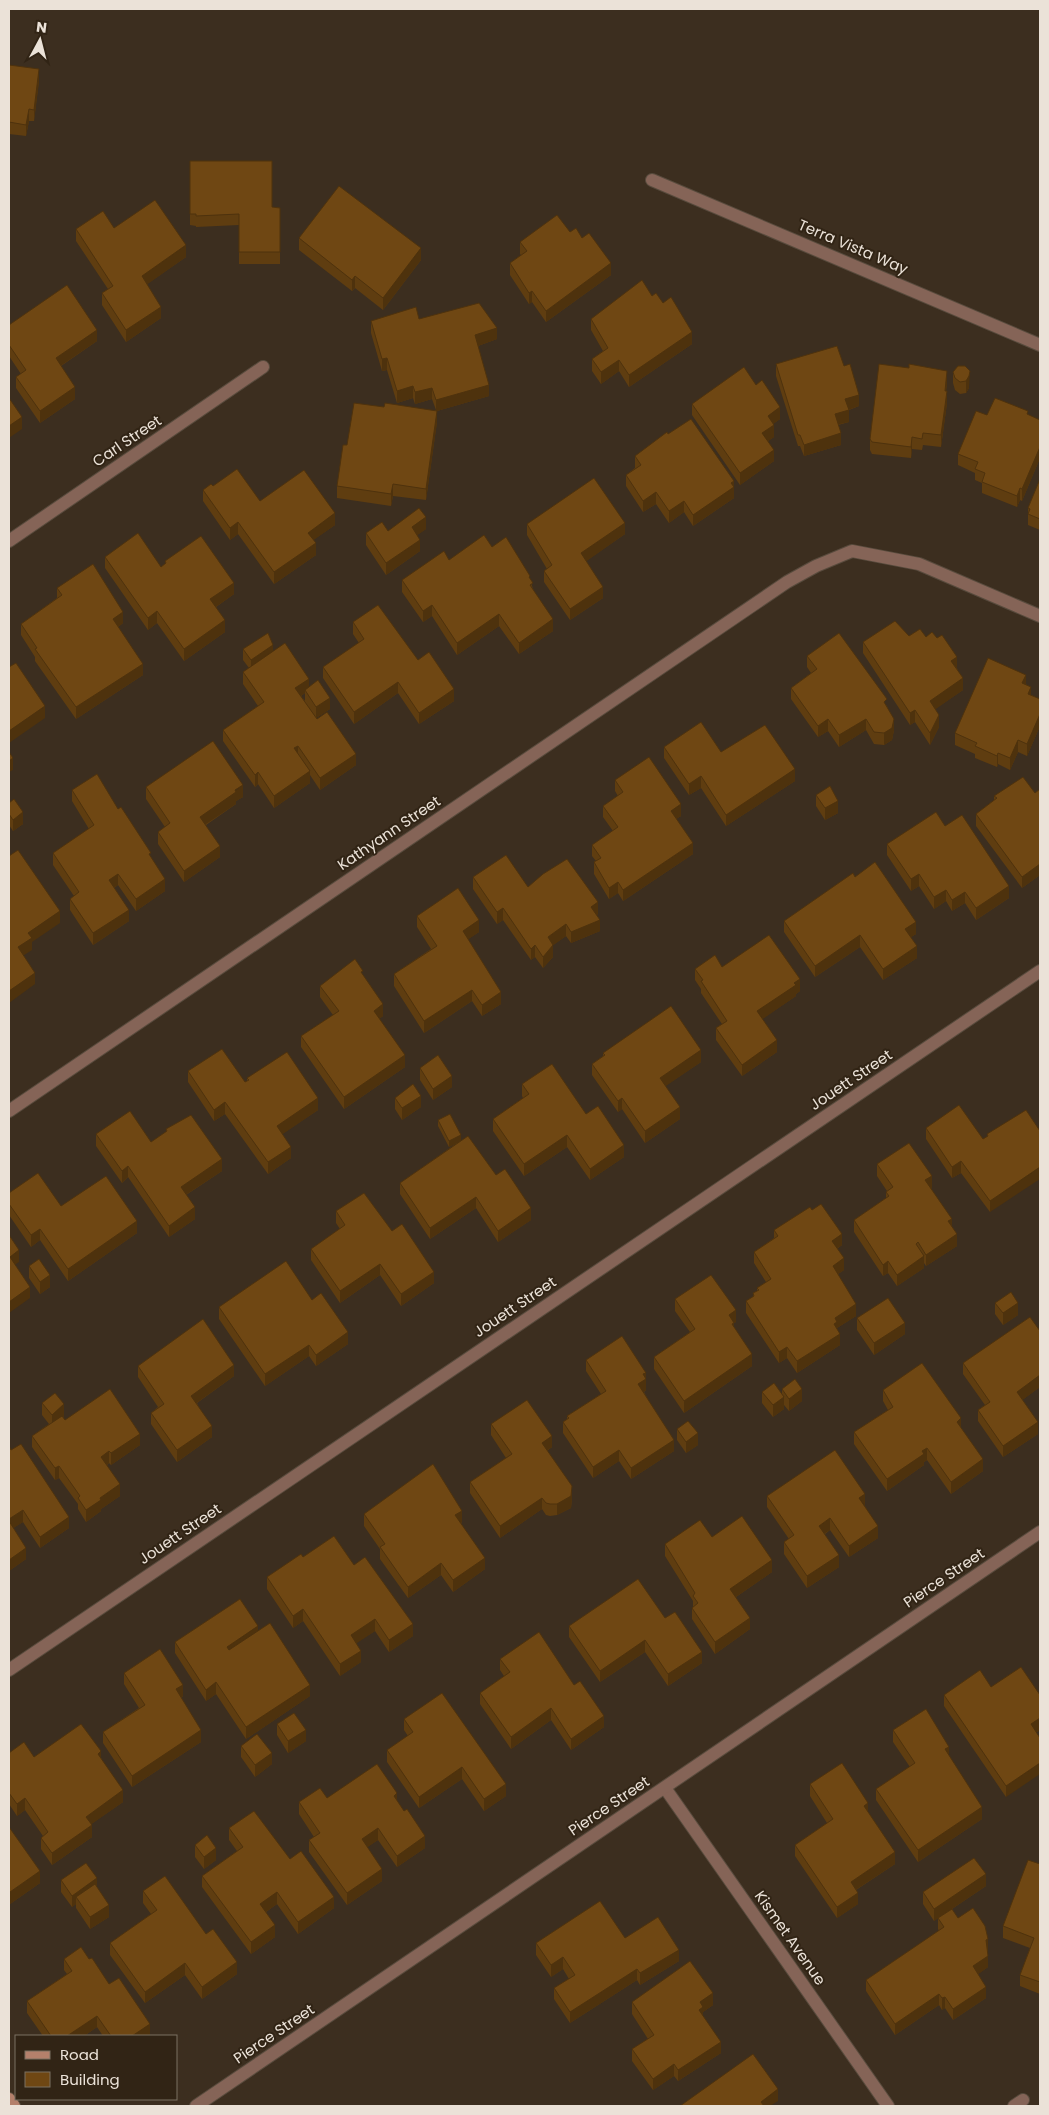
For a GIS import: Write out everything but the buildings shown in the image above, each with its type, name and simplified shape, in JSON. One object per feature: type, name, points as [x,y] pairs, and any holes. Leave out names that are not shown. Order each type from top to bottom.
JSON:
[{"type":"street","name":"Terra Vista Way","points":[[652,180],[1040,345]]},
{"type":"street","name":"Carl Street","points":[[9,540],[263,367]]},
{"type":"street","name":"Kathyann Street","points":[[9,1111],[787,582],[816,566],[852,551],[919,564],[1040,616]]},
{"type":"street","name":"Jouett Street","points":[[9,1670],[1040,971]]},
{"type":"street","name":"Pierce Street","points":[[196,2106],[1040,1532]]},
{"type":"street","name":"Kismet Avenue","points":[[665,1788],[888,2106]]},
{"type":"street","points":[[9,2099],[14,2106]]}]
